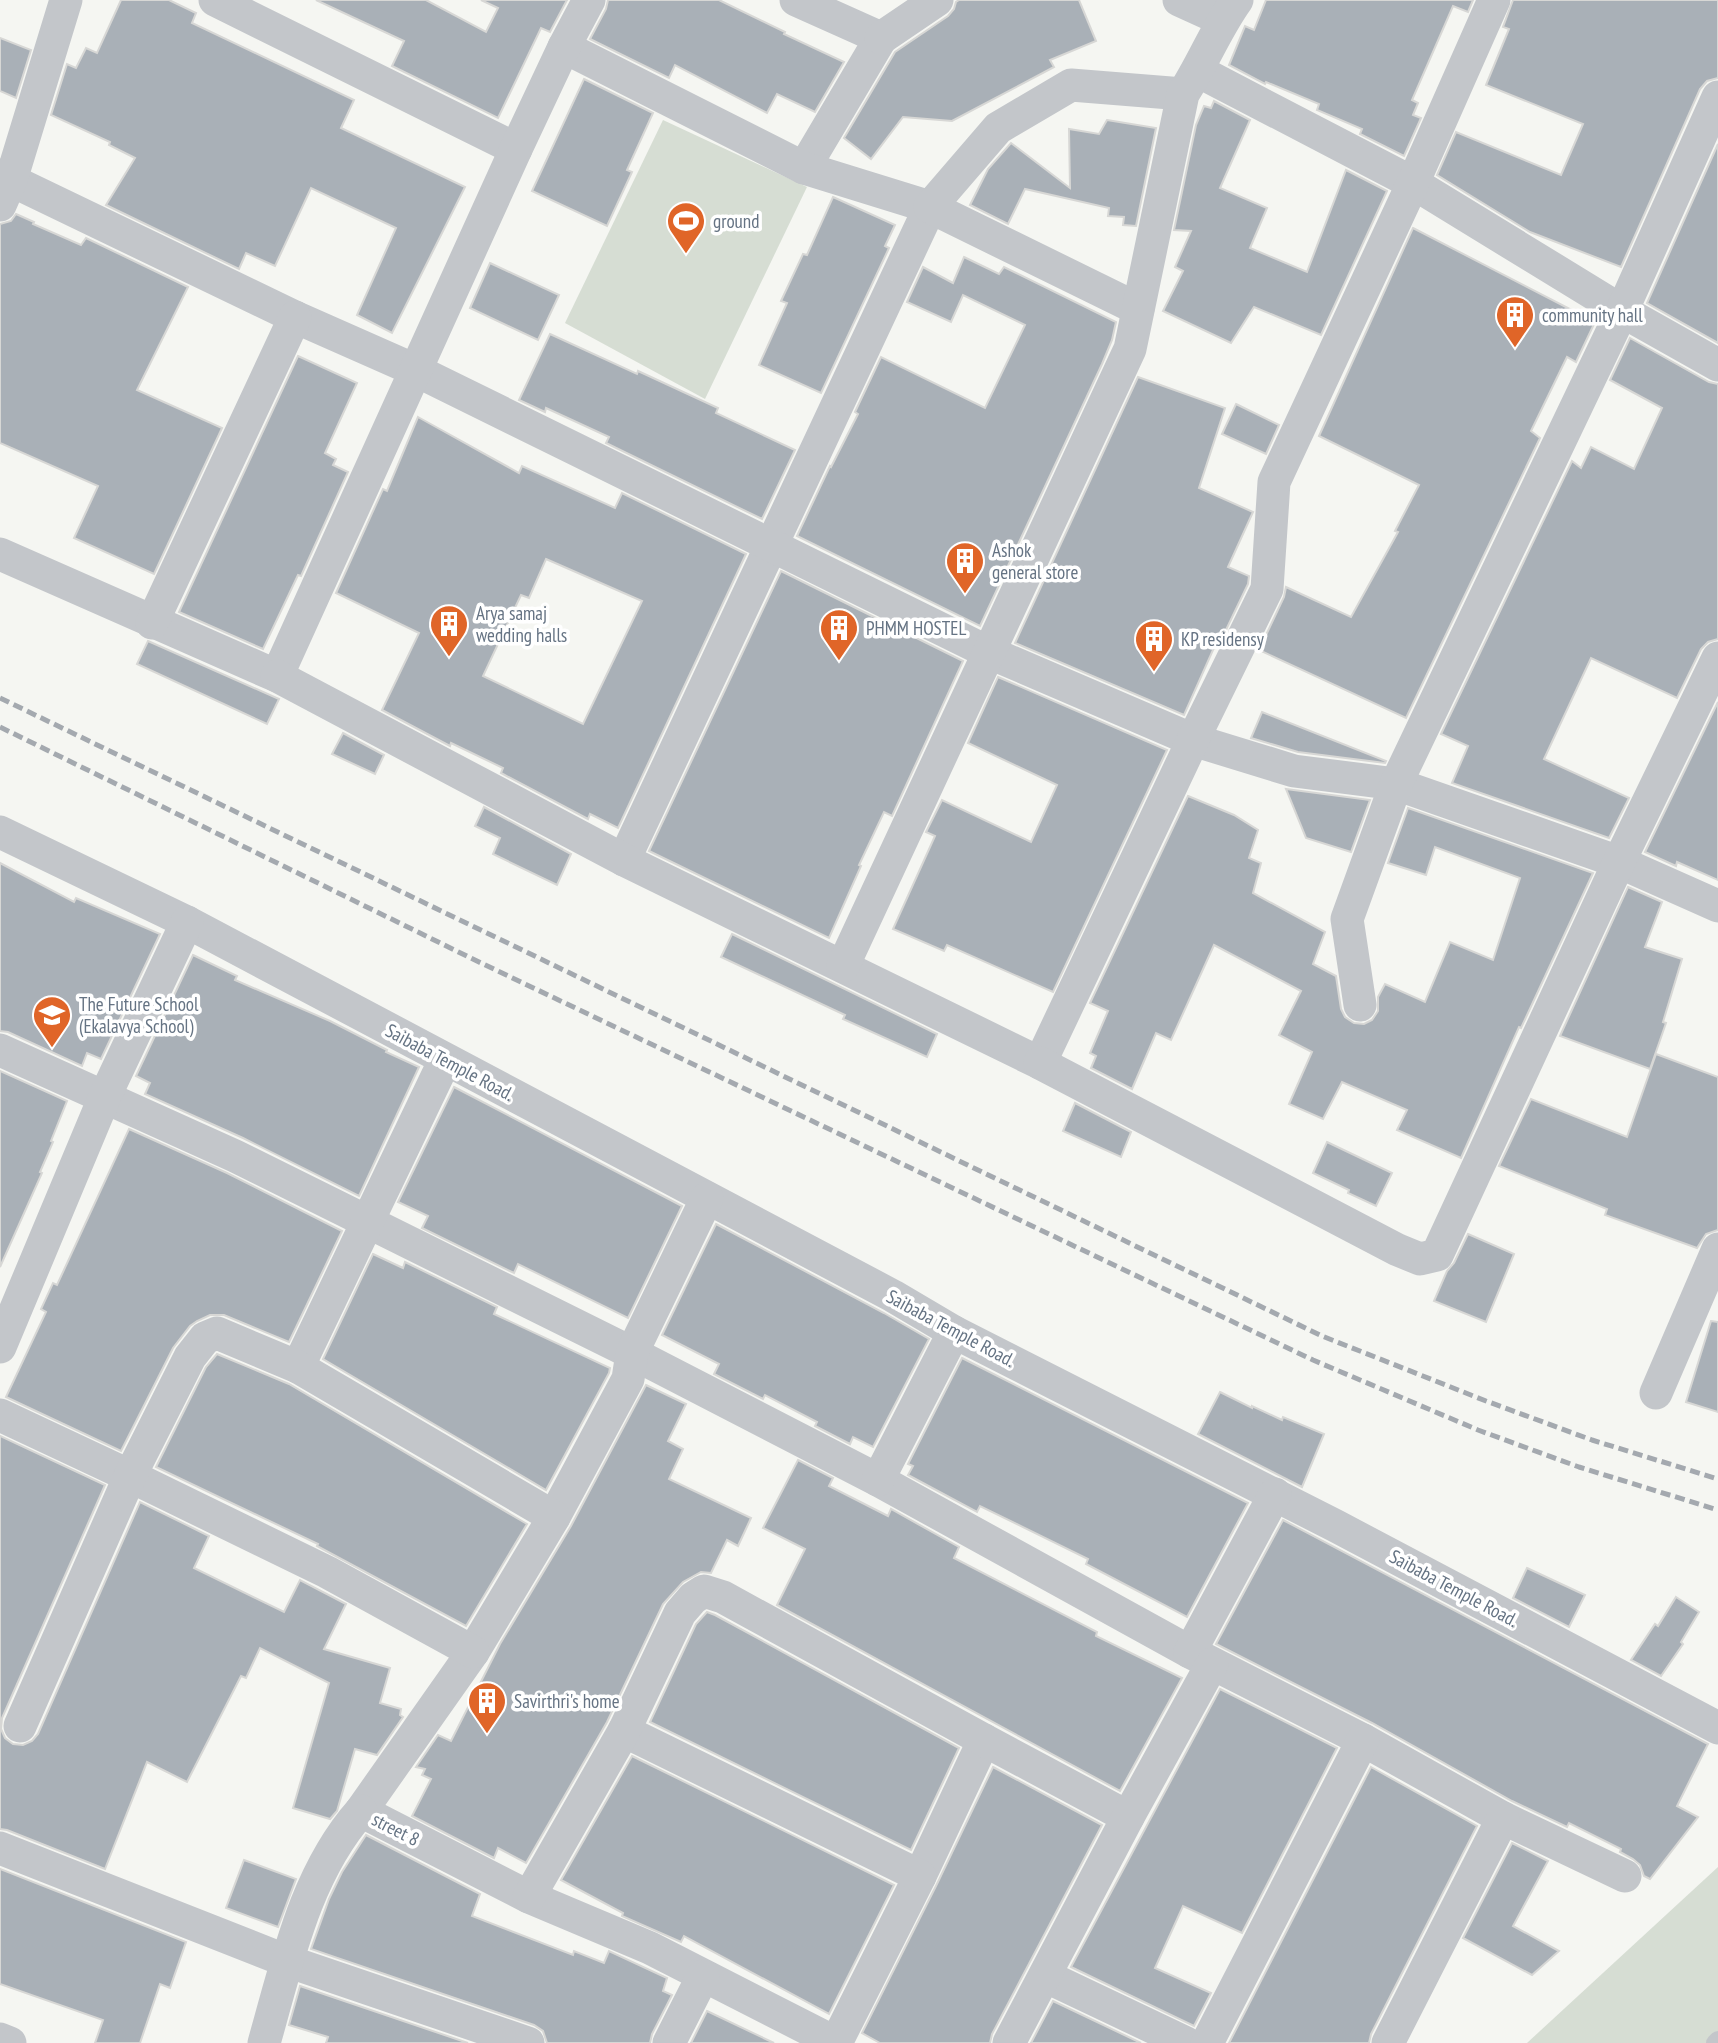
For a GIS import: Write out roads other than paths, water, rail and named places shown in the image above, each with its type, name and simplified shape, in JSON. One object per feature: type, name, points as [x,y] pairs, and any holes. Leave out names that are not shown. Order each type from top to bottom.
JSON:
[{"type":"street","points":[[66,0],[4,187],[415,370],[988,652],[1193,740],[1294,771],[1396,784],[1619,862],[1718,906]]},
{"type":"street","points":[[215,0],[516,149]]},
{"type":"street","points":[[276,676],[516,149],[589,0]]},
{"type":"street","points":[[796,0],[881,38]]},
{"type":"street","points":[[804,168],[881,38],[937,0]]},
{"type":"street","points":[[1040,1063],[1267,589],[1274,482],[1413,183],[1494,0]]},
{"type":"street","points":[[843,967],[1130,349],[1191,82],[1230,10],[1183,1]]},
{"type":"street","points":[[564,47],[804,168],[930,207],[1138,309]]},
{"type":"street","points":[[624,860],[930,207],[998,128],[1071,85],[1191,82],[1413,183],[1622,311],[1718,365]]},
{"type":"street","points":[[1360,1005],[1347,919],[1396,784],[1622,311],[1718,97]]},
{"type":"street","points":[[152,623],[295,317]]},
{"type":"street","points":[[0,554],[276,676],[624,860],[1040,1063],[1420,1259],[1437,1255],[1619,862],[1718,658]]},
{"type":"street","name":"Saibaba Temple Road.","points":[[0,832],[187,922],[893,1296],[954,1332],[1275,1494],[1718,1728]]},
{"type":"street","points":[[0,1347],[105,1096],[187,922]]},
{"type":"street","points":[[0,1050],[234,1156],[632,1353],[878,1480],[1201,1658],[1363,1740],[1503,1818],[1625,1876]]},
{"type":"street","points":[[298,1367],[445,1060]]},
{"type":"street","name":"street 8","points":[[707,1198],[632,1353],[628,1379],[554,1517],[473,1652],[361,1811],[529,1897],[650,1948],[836,2043]]},
{"type":"street","points":[[1656,1393],[1718,1249]]},
{"type":"street","points":[[878,1480],[954,1332]]},
{"type":"street","points":[[20,1726],[130,1476],[190,1357],[205,1338],[217,1333],[298,1367],[554,1517]]},
{"type":"street","points":[[0,1415],[327,1573],[473,1652]]},
{"type":"street","points":[[1009,2043],[1128,1817],[1275,1494]]},
{"type":"street","points":[[529,1897],[624,1731],[680,1613],[693,1598],[704,1591],[723,1597],[1128,1817]]},
{"type":"street","points":[[624,1731],[920,1876]]},
{"type":"street","points":[[836,2043],[920,1876],[984,1740]]},
{"type":"street","points":[[1207,2043],[1363,1740]]},
{"type":"street","points":[[264,2043],[287,1961],[316,1879],[344,1830],[361,1811]]},
{"type":"street","points":[[1388,2043],[1503,1818]]},
{"type":"street","points":[[0,1848],[287,1961],[528,2043]]},
{"type":"street","points":[[669,2043],[703,1976]]},
{"type":"street","points":[[1045,1976],[1186,2043]]},
{"type":"street","points":[[0,2039],[10,2043]]},
{"type":"railway","points":[[0,698],[1322,1336],[1592,1440],[1718,1479]]},
{"type":"railway","points":[[0,727],[479,962],[1313,1360],[1478,1430],[1579,1467],[1718,1510]]},
{"type":"place","name":"ground","points":[[686,255]]},
{"type":"place","name":"community hall","points":[[1515,349]]},
{"type":"place","name":"Ashok general store","points":[[965,595]]},
{"type":"place","name":"Arya samaj wedding halls","points":[[449,658]]},
{"type":"place","name":"PHMM HOSTEL","points":[[839,662]]},
{"type":"place","name":"KP residensy","points":[[1154,673]]},
{"type":"place","name":"The Future School (Ekalavya School)","points":[[52,1049]]},
{"type":"place","name":"Savirthri's home","points":[[487,1735]]}]
